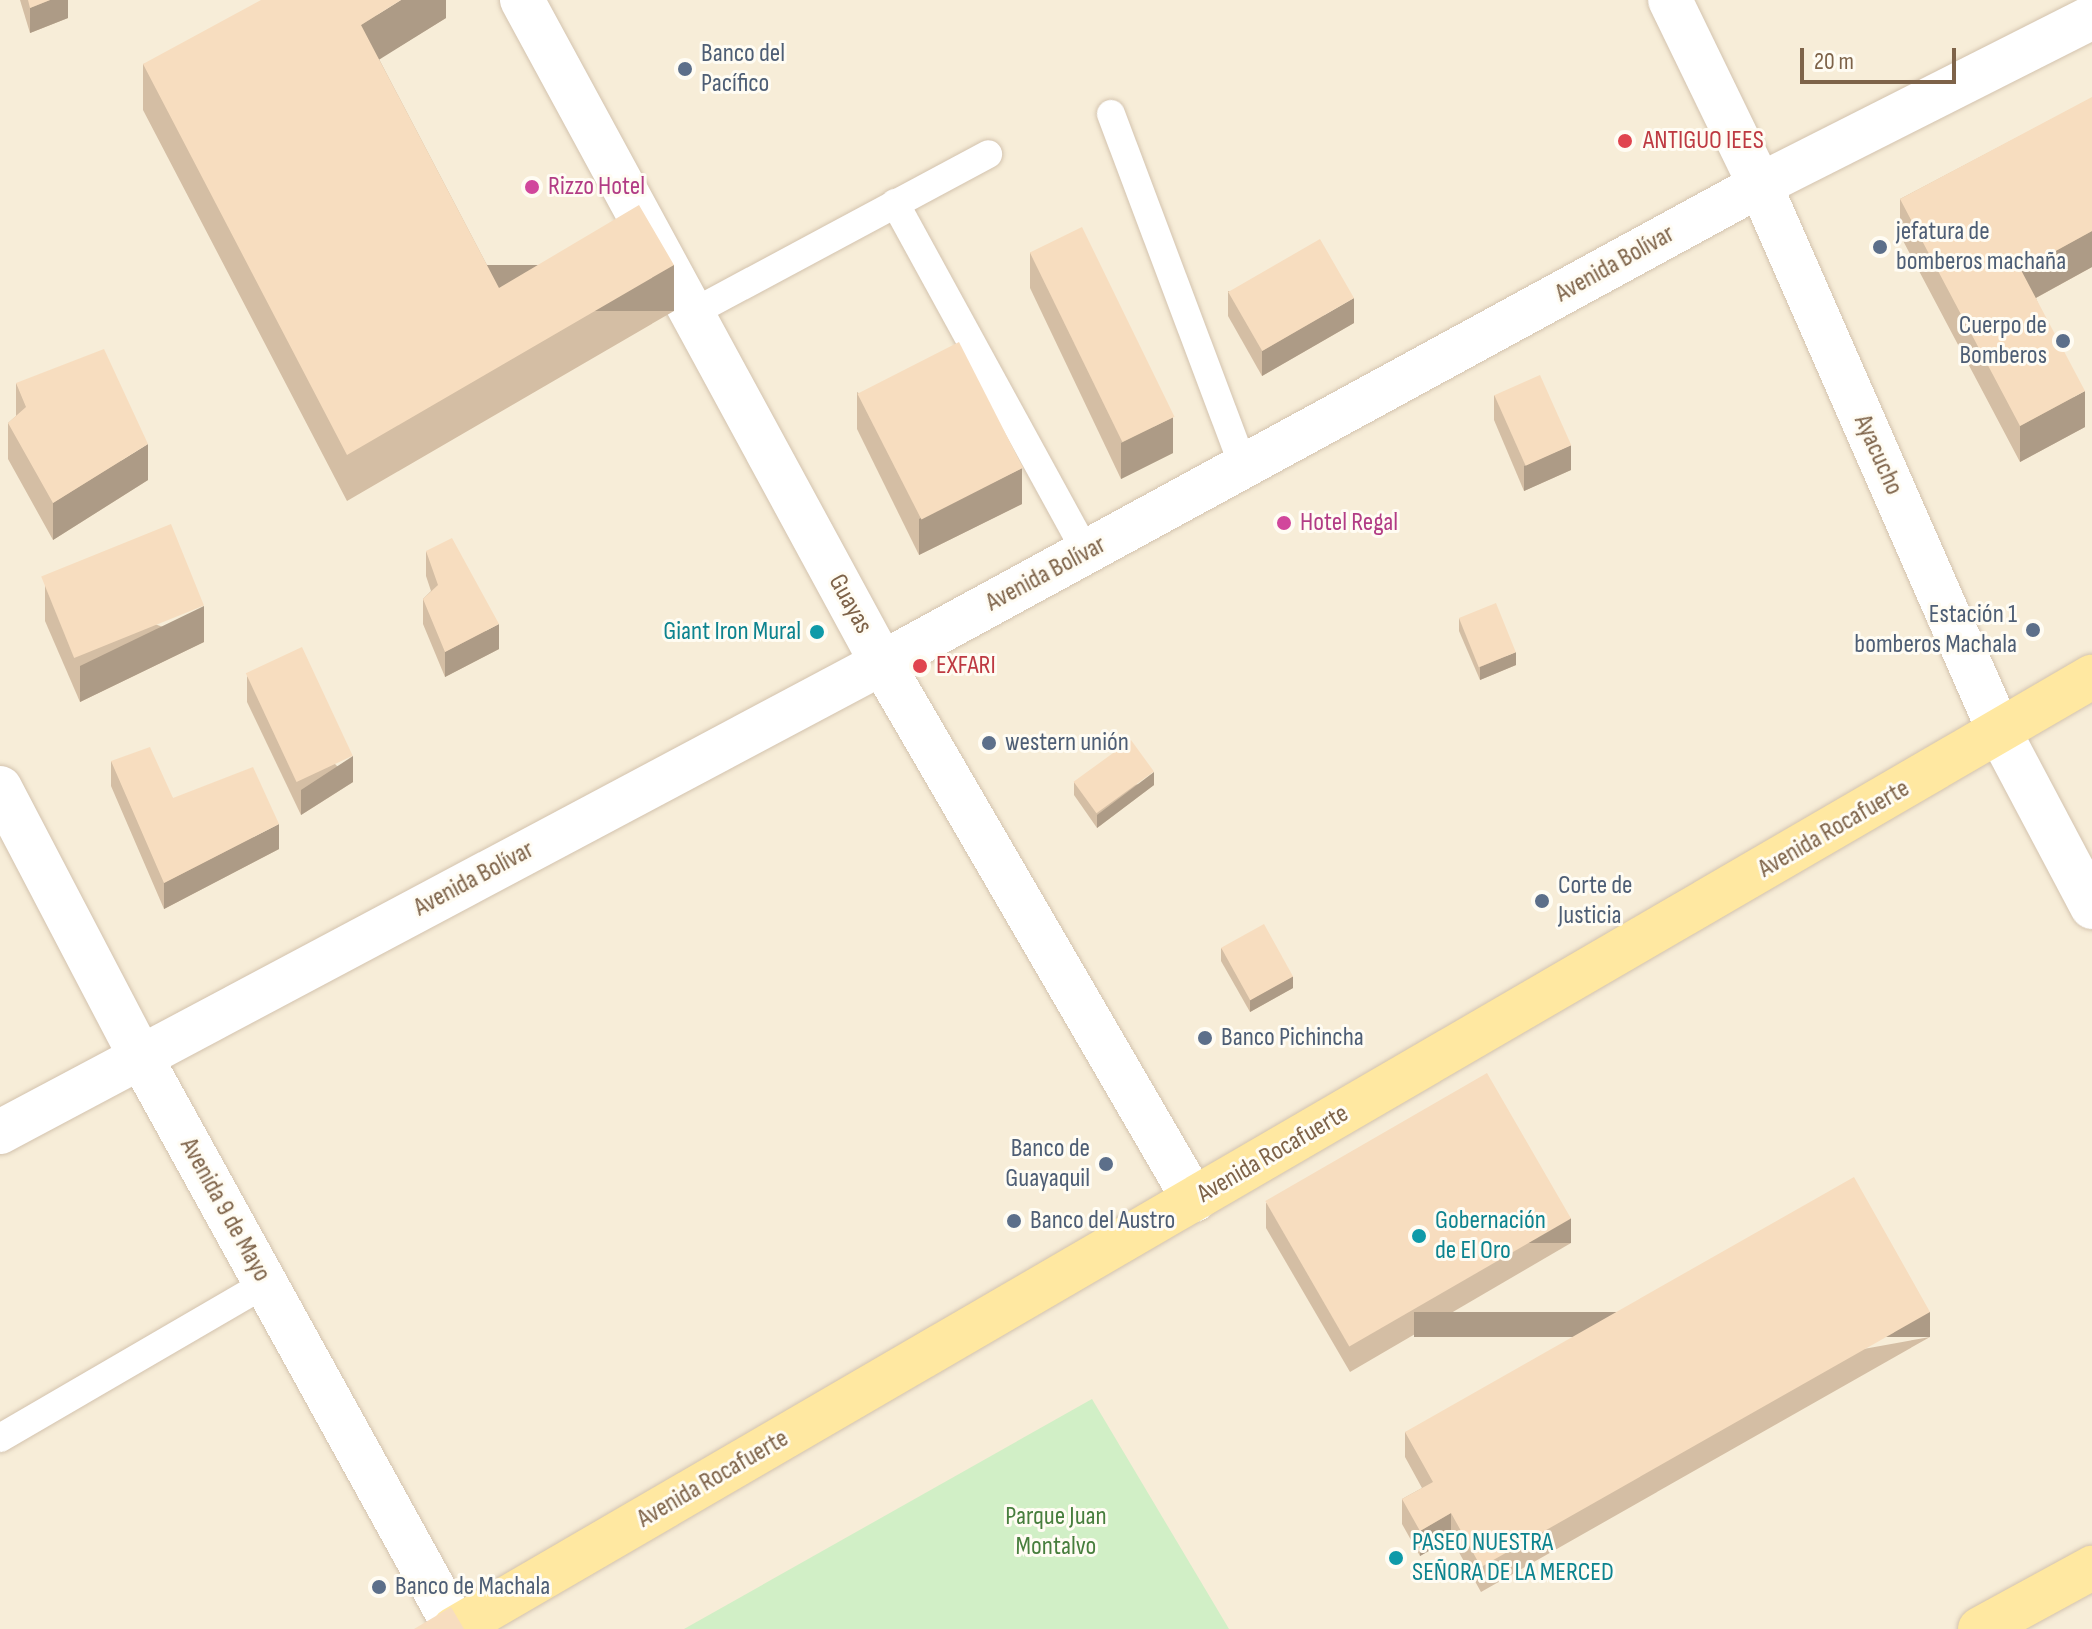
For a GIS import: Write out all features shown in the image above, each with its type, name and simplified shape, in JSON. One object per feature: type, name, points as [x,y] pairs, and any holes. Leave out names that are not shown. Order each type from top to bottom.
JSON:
[{"type":"main road","name":"Avenida Rocafuerte","points":[[455,1629],[2092,677]]},
{"type":"main road","points":[[1980,1629],[2092,1568]]},
{"type":"street","name":"Guayas","points":[[522,0],[882,663],[1194,1200]]},
{"type":"street","name":"Ayacucho","points":[[1670,0],[1760,185],[2000,733],[2092,907]]},
{"type":"street","name":"Avenida Bolívar","points":[[0,1132],[882,663],[1760,185],[2092,17]]},
{"type":"street","name":"Avenida 9 de Mayo","points":[[0,788],[140,1056],[455,1629]]},
{"type":"lane","points":[[1111,114],[1244,467]]},
{"type":"lane","points":[[692,313],[988,154]]},
{"type":"lane","points":[[895,203],[1086,552]]},
{"type":"lane","points":[[0,1438],[265,1284]]},
{"type":"shaded area","points":[[0,0],[2092,0],[2092,1629],[0,1629]]},
{"type":"green space","name":"Parque Juan Montalvo","points":[[1092,1399],[1229,1629],[684,1629]]},
{"type":"building","points":[[28,0],[50,0],[30,8]]},
{"type":"building","points":[[261,0],[401,0],[361,25],[499,288],[639,205],[674,265],[347,455],[143,64]]},
{"type":"building","points":[[2092,97],[2092,231],[2021,270],[2085,391],[2020,426],[1900,199]]},
{"type":"building","points":[[1082,227],[1174,417],[1122,442],[1030,252]]},
{"type":"building","points":[[1320,239],[1354,298],[1262,351],[1228,292]]},
{"type":"building","points":[[959,342],[1023,468],[921,519],[857,394]]},
{"type":"building","points":[[104,349],[148,444],[53,503],[8,423],[26,407],[16,383]]},
{"type":"building","points":[[1540,375],[1571,445],[1526,466],[1494,395]]},
{"type":"building","points":[[171,524],[204,606],[74,658],[41,576]]},
{"type":"building","points":[[452,538],[499,624],[445,652],[423,599],[438,585],[426,551]]},
{"type":"building","points":[[1496,603],[1516,652],[1479,667],[1459,618]]},
{"type":"building","points":[[302,647],[353,756],[297,782],[246,673]]},
{"type":"building","points":[[1131,740],[1154,772],[1096,813],[1074,782]]},
{"type":"building","points":[[150,747],[173,798],[253,767],[279,824],[164,883],[111,761]]},
{"type":"building","points":[[1264,924],[1293,976],[1250,1000],[1221,948]]},
{"type":"building","name":"Gobernación de El Oro","points":[[1487,1073],[1571,1218],[1349,1346],[1265,1201]]},
{"type":"building","points":[[1854,1177],[1930,1312],[1481,1567],[1451,1513],[1420,1531],[1402,1499],[1433,1482],[1405,1432]]},
{"type":"building","points":[[451,1607],[464,1629],[414,1629]]},
{"type":"place","name":"Banco del Pacífico","points":[[685,69]]},
{"type":"place","name":"ANTIGUO IEES","points":[[1625,141]]},
{"type":"place","name":"Rizzo Hotel","points":[[532,187]]},
{"type":"place","name":"jefatura de bomberos machaña","points":[[1880,247]]},
{"type":"place","name":"Cuerpo de Bomberos","points":[[2063,341]]},
{"type":"place","name":"Hotel Regal","points":[[1284,523]]},
{"type":"place","name":"Estación 1 bomberos Machala","points":[[2033,630]]},
{"type":"place","name":"Giant Iron Mural","points":[[817,632]]},
{"type":"place","name":"EXFARI","points":[[920,666]]},
{"type":"place","name":"western unión","points":[[989,743]]},
{"type":"place","name":"Corte de Justicia","points":[[1542,901]]},
{"type":"place","name":"Banco Pichincha","points":[[1205,1038]]},
{"type":"place","name":"Banco de Guayaquil","points":[[1106,1164]]},
{"type":"place","name":"Banco del Austro","points":[[1014,1221]]},
{"type":"place","name":"Gobernación de El Oro","points":[[1419,1236]]},
{"type":"place","name":"PASEO NUESTRA SEÑORA DE LA MERCED","points":[[1396,1558]]},
{"type":"place","name":"Banco de Machala","points":[[379,1587]]}]
